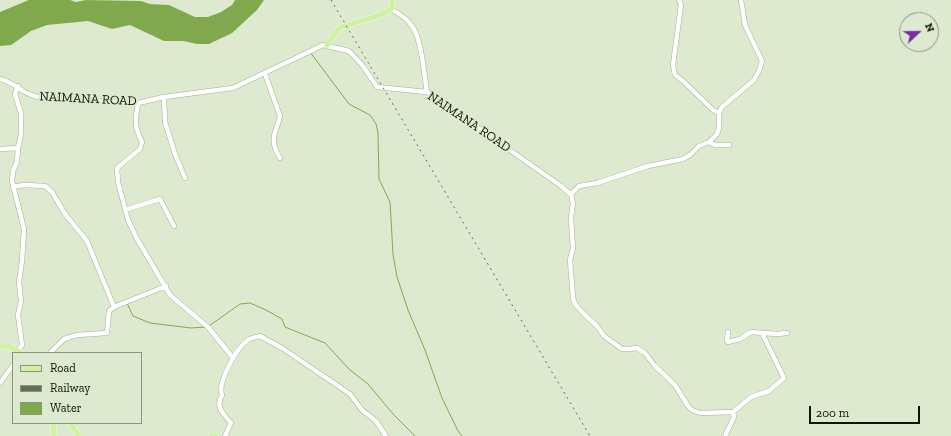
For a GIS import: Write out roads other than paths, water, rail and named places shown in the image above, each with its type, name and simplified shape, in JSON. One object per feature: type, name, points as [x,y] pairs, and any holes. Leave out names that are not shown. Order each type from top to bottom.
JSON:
[{"type":"main road","points":[[327,46],[339,28],[380,15],[391,9],[393,0]]},
{"type":"main road","points":[[0,345],[20,352]]},
{"type":"main road","points":[[53,424],[54,436]]},
{"type":"main road","points":[[71,424],[79,436]]},
{"type":"main road","points":[[211,436],[216,436]]},
{"type":"street","points":[[679,0],[681,5],[673,65],[675,75],[713,110],[719,113]]},
{"type":"street","points":[[741,0],[745,26],[762,61],[754,80],[722,107],[719,113],[719,128],[717,134],[709,142],[699,146],[690,156],[683,159],[648,166],[597,183],[579,186],[571,195],[573,203],[571,218],[572,248],[570,260],[573,298],[575,304],[584,315],[598,326],[604,336],[622,349],[629,350],[637,348],[645,353],[654,365],[676,385],[688,406],[692,410],[700,413],[732,412],[751,397],[769,391],[784,378],[762,333]]},
{"type":"street","points":[[391,9],[404,17],[413,27],[419,41],[427,92]]},
{"type":"street","name":"NAIMANA ROAD","points":[[0,79],[7,80],[30,95],[41,98],[138,103],[233,88],[323,45],[350,51],[377,87],[427,92],[561,186],[571,195]]},
{"type":"street","points":[[265,74],[280,116],[279,123],[274,133],[275,150],[280,158]]},
{"type":"street","points":[[18,86],[15,94],[21,113],[21,134],[17,162],[12,172],[12,181],[24,228],[19,282],[21,301],[18,315],[22,345],[20,352]]},
{"type":"street","points":[[164,98],[165,122],[184,178]]},
{"type":"street","points":[[138,103],[135,124],[142,142],[140,149],[117,168],[118,182],[128,220],[136,238],[170,295],[208,327],[233,358]]},
{"type":"street","points":[[709,142],[715,145],[729,145]]},
{"type":"street","points":[[0,149],[18,148]]},
{"type":"street","points":[[13,187],[24,184],[45,186],[52,192],[65,214],[87,241],[114,307]]},
{"type":"street","points":[[126,210],[160,199],[174,226]]},
{"type":"street","points":[[51,352],[64,339],[77,335],[107,333],[109,310],[166,286]]},
{"type":"street","points":[[728,332],[728,342],[740,339],[751,332],[777,334],[787,333]]},
{"type":"street","points":[[225,436],[231,423],[220,409],[219,402],[222,395],[220,391],[226,372],[233,358],[247,340],[260,336],[282,348],[350,394],[362,410],[376,421],[386,436]]},
{"type":"street","points":[[0,383],[12,366]]},
{"type":"street","points":[[725,436],[734,417],[732,412]]},
{"type":"water","points":[[29,0],[70,0],[76,2],[86,0],[141,1],[150,4],[169,5],[195,17],[208,17],[221,12],[232,5],[235,0],[264,0],[257,10],[232,33],[209,44],[197,44],[184,41],[164,41],[130,25],[112,29],[88,21],[47,25],[31,31],[11,45],[0,46],[0,12]]},
{"type":"waterway","points":[[310,52],[349,104],[370,115],[376,124],[378,133],[379,179],[390,202],[393,254],[397,277],[442,398],[458,431],[462,436]]},
{"type":"waterway","points":[[127,303],[133,316],[150,323],[191,328],[206,327]]},
{"type":"waterway","points":[[209,326],[240,304],[250,303],[266,310],[282,319],[285,327],[325,343],[350,370],[368,384],[393,414],[415,436]]},
{"type":"railway","points":[[331,0],[590,436]]}]
